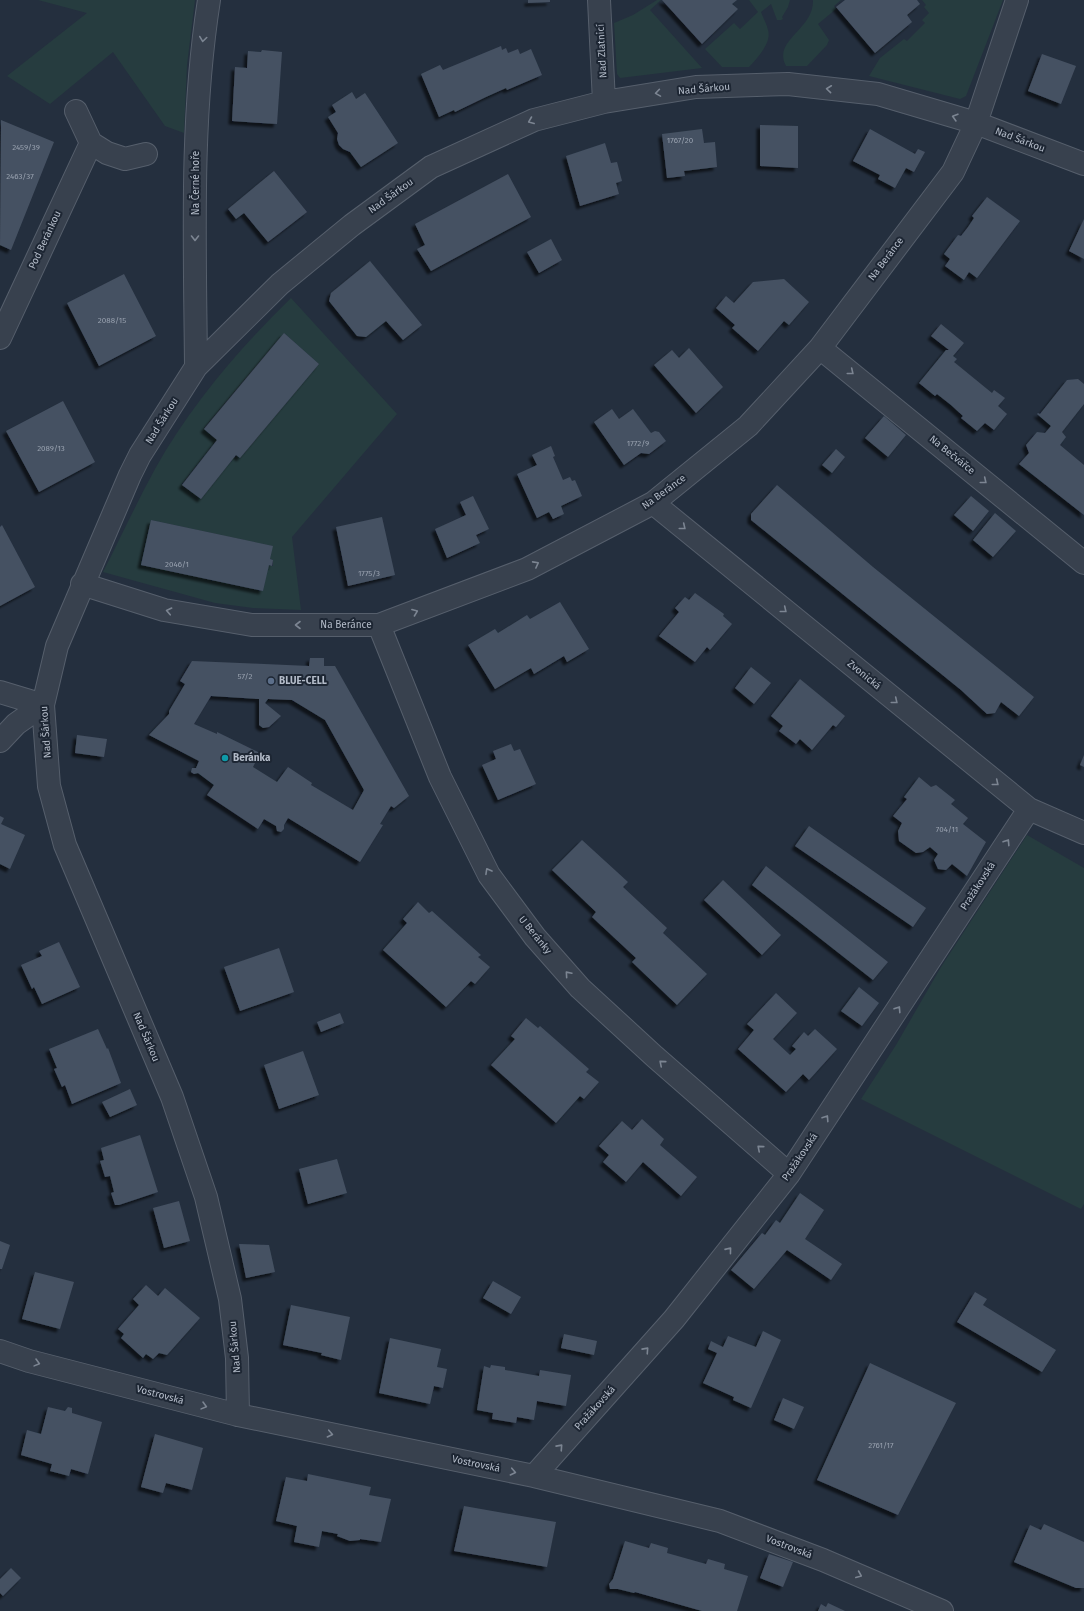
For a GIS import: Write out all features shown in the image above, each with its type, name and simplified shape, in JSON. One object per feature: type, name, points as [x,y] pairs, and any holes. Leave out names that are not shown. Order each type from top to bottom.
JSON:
[{"type":"street","name":"Na Černé hoře","points":[[196,367],[195,159],[202,43],[209,0]]},
{"type":"street","name":"Nad Zlatnicí","points":[[599,0],[604,102]]},
{"type":"street","name":"Na Beránce","points":[[82,584],[164,610],[252,625],[379,625],[527,569],[653,503],[748,426],[820,348],[952,172],[976,123],[1017,0]]},
{"type":"street","name":"Nad Šárkou","points":[[238,1415],[237,1358],[230,1299],[206,1197],[172,1097],[65,845],[49,786],[43,705],[56,646],[140,455],[196,367],[280,284],[352,225],[431,167],[534,120],[604,102],[696,87],[788,84],[878,94],[976,123],[1084,164]]},
{"type":"street","points":[[76,111],[91,143],[107,153],[125,159],[146,154]]},
{"type":"street","name":"Pod Beránkou","points":[[0,338],[91,143]]},
{"type":"street","name":"Na Bečvářce","points":[[820,348],[1084,563]]},
{"type":"street","name":"Zvonická","points":[[653,503],[1028,809],[1084,833]]},
{"type":"street","name":"U Beránky","points":[[379,625],[440,777],[489,875],[535,937],[580,988],[654,1056],[789,1174]]},
{"type":"street","points":[[0,692],[43,705]]},
{"type":"street","points":[[0,741],[16,724],[43,705]]},
{"type":"street","name":"Pražákovská","points":[[534,1476],[674,1319],[789,1174],[1028,809]]},
{"type":"street","name":"Vostrovská","points":[[0,1351],[29,1361],[238,1415],[534,1476],[720,1521],[823,1560],[942,1611]]},
{"type":"green space","points":[[38,0],[195,0],[187,65],[184,133],[165,126],[113,52],[50,104],[7,76],[87,13]]},
{"type":"green space","points":[[657,0],[661,0],[650,10],[702,68],[620,78],[617,74],[614,23],[633,15]]},
{"type":"green space","points":[[749,0],[790,0],[782,17],[783,19],[781,20],[777,20],[771,4],[761,12],[769,35],[768,40],[763,50],[749,67],[722,67],[705,49],[734,23],[740,29],[758,12]]},
{"type":"green space","points":[[813,0],[841,0],[834,6],[836,9],[818,24],[829,40],[827,45],[807,66],[786,66],[783,57],[784,49],[807,19],[812,10]]},
{"type":"green space","points":[[922,0],[1003,0],[966,96],[960,99],[869,76],[880,58],[904,39],[907,41],[925,23],[922,20],[929,13],[924,7],[926,5]]},
{"type":"green space","points":[[291,298],[397,414],[292,537],[301,610],[253,608],[215,603],[103,572],[155,469],[184,422],[217,379],[272,317]],"holes":[[[284,333],[319,364],[240,458],[236,455],[201,499],[182,484],[217,440],[204,428]],[[151,520],[272,546],[270,559],[273,560],[273,566],[268,565],[263,591],[142,565]]]},
{"type":"green space","points":[[1027,835],[1084,868],[1084,1204],[1081,1209],[861,1099],[896,1045],[941,967]]},
{"type":"building","points":[[528,0],[550,0],[550,2],[528,3]]},
{"type":"building","points":[[662,0],[737,0],[732,4],[738,9],[702,44]]},
{"type":"building","points":[[845,0],[917,0],[920,4],[907,15],[912,22],[875,53],[836,7]]},
{"type":"building","points":[[501,46],[502,50],[506,48],[508,53],[518,49],[520,54],[531,49],[542,75],[507,90],[506,88],[455,112],[454,110],[439,117],[421,74],[440,65],[443,70]]},
{"type":"building","points":[[262,50],[282,52],[277,124],[232,121],[235,67],[247,68],[248,51],[261,52]]},
{"type":"building","points":[[1042,54],[1076,66],[1061,104],[1028,91]]},
{"type":"building","points":[[352,92],[356,99],[365,93],[398,143],[361,167],[350,152],[343,149],[339,145],[337,139],[338,133],[328,117],[336,112],[332,105]]},
{"type":"building","points":[[1,120],[54,142],[11,250],[0,245]]},
{"type":"building","points":[[760,125],[798,126],[798,168],[760,166]]},
{"type":"building","points":[[702,129],[704,143],[715,142],[717,167],[684,171],[685,176],[667,178],[662,134]]},
{"type":"building","points":[[870,129],[915,154],[918,149],[925,152],[914,172],[906,168],[895,188],[878,179],[880,175],[853,161]]},
{"type":"building","points":[[605,143],[611,163],[617,162],[622,181],[616,183],[619,194],[580,206],[566,156]]},
{"type":"building","points":[[274,171],[307,212],[268,242],[244,213],[236,219],[228,209]]},
{"type":"building","points":[[508,174],[531,217],[431,271],[417,249],[425,245],[415,224]]},
{"type":"building","points":[[987,197],[1020,221],[977,278],[969,272],[964,280],[945,266],[950,259],[944,254],[958,235],[961,236],[968,227],[974,218],[972,216]]},
{"type":"building","points":[[1084,219],[1084,259],[1069,251]]},
{"type":"building","points":[[551,239],[562,260],[539,273],[527,252]]},
{"type":"building","points":[[370,261],[422,325],[403,340],[386,321],[366,337],[357,336],[329,301],[331,293]]},
{"type":"building","points":[[124,274],[156,336],[99,366],[67,303]]},
{"type":"building","points":[[784,279],[809,302],[789,325],[784,321],[758,351],[732,328],[735,325],[716,308],[726,296],[734,303],[753,282]]},
{"type":"building","points":[[941,324],[964,343],[953,356],[957,359],[954,362],[992,393],[994,390],[1005,398],[998,406],[1007,414],[994,430],[985,423],[977,431],[961,418],[963,416],[951,405],[937,394],[935,396],[919,383],[946,350],[949,350],[931,336]]},
{"type":"building","points":[[284,333],[319,364],[240,458],[236,455],[201,499],[182,485],[217,440],[204,429]]},
{"type":"building","points":[[689,348],[723,387],[696,413],[654,365],[672,350],[679,358]]},
{"type":"building","points":[[1078,379],[1084,384],[1084,404],[1062,432],[1066,437],[1060,445],[1084,465],[1084,515],[1019,464],[1029,453],[1026,445],[1037,432],[1045,433],[1051,426],[1037,414],[1040,414],[1067,380]]},
{"type":"building","points":[[63,401],[95,462],[39,492],[6,431]]},
{"type":"building","points":[[612,409],[619,419],[633,409],[651,433],[655,431],[659,432],[666,441],[649,454],[641,453],[624,465],[594,422]]},
{"type":"building","points":[[884,416],[906,435],[888,457],[865,438]]},
{"type":"building","points":[[551,446],[555,456],[553,457],[563,480],[570,477],[572,481],[575,480],[582,496],[561,506],[564,514],[553,519],[549,512],[537,518],[517,474],[537,465],[532,455]]},
{"type":"building","points":[[836,449],[845,457],[832,473],[822,465]]},
{"type":"building","points":[[777,485],[873,567],[1034,697],[1019,716],[1001,702],[995,713],[987,714],[961,690],[751,520],[751,514]]},
{"type":"building","points":[[473,496],[489,529],[476,535],[480,543],[447,558],[435,529],[466,515],[460,502]]},
{"type":"building","points":[[971,496],[989,511],[973,531],[954,515]]},
{"type":"building","points":[[995,513],[1016,531],[993,557],[973,540]]},
{"type":"building","points":[[382,517],[395,575],[348,586],[336,527]]},
{"type":"building","points":[[151,520],[273,546],[270,559],[273,560],[272,566],[269,565],[263,591],[141,565]]},
{"type":"building","points":[[2,525],[35,587],[0,606],[0,527]]},
{"type":"building","points":[[695,593],[724,614],[723,616],[732,624],[710,650],[707,647],[695,662],[659,636],[679,612],[675,608],[685,597],[689,600]]},
{"type":"building","points":[[560,602],[589,649],[567,662],[564,656],[534,674],[531,668],[495,689],[468,645],[495,629],[498,633],[527,615],[530,619]]},
{"type":"building","name":"Beránka","points":[[310,658],[324,658],[324,666],[335,666],[409,796],[394,808],[391,806],[380,824],[383,825],[360,862],[288,818],[284,825],[284,829],[281,832],[277,831],[276,826],[264,819],[258,829],[207,795],[214,785],[198,773],[194,774],[191,772],[192,768],[196,768],[199,761],[149,735],[169,714],[169,711],[185,684],[180,681],[192,661],[309,666]],"holes":[[[211,696],[259,699],[259,725],[263,728],[269,727],[281,716],[265,703],[268,699],[292,700],[325,720],[364,790],[353,810],[311,785],[312,783],[288,767],[277,782],[253,767],[260,753],[217,732],[217,734],[194,724]]]},
{"type":"building","points":[[751,667],[771,683],[754,704],[735,688]]},
{"type":"building","points":[[800,679],[845,716],[836,727],[833,725],[812,750],[800,739],[796,744],[779,731],[783,726],[771,716]]},
{"type":"building","points":[[77,735],[107,739],[104,757],[75,753]]},
{"type":"building","points":[[511,744],[514,751],[520,749],[536,784],[498,800],[482,765],[496,759],[493,751]]},
{"type":"building","points":[[1084,755],[1084,767],[1080,765]]},
{"type":"building","points":[[919,777],[931,787],[936,785],[955,800],[951,804],[968,818],[963,824],[986,842],[967,876],[952,864],[946,870],[938,869],[934,860],[938,854],[930,847],[923,852],[916,853],[899,841],[898,831],[902,823],[893,816],[907,799],[904,797]]},
{"type":"building","points":[[0,816],[4,818],[1,824],[25,835],[10,869],[0,864]]},
{"type":"building","points":[[809,826],[926,908],[913,927],[795,846]]},
{"type":"building","points":[[582,840],[628,882],[623,887],[667,928],[663,933],[707,974],[677,1005],[632,962],[636,958],[592,917],[596,912],[552,870]]},
{"type":"building","points":[[766,866],[888,962],[873,980],[752,885]]},
{"type":"building","points":[[723,880],[781,935],[762,955],[704,900]]},
{"type":"building","points":[[418,902],[429,913],[432,911],[481,955],[478,957],[490,967],[475,984],[471,981],[446,1007],[383,950],[407,923],[403,919]]},
{"type":"building","points":[[59,942],[80,987],[42,1004],[34,987],[32,989],[21,965],[42,956],[39,951]]},
{"type":"building","points":[[279,948],[294,992],[240,1011],[224,967]]},
{"type":"building","points":[[859,987],[879,1003],[862,1026],[841,1011]]},
{"type":"building","points":[[776,993],[797,1013],[773,1039],[790,1055],[796,1049],[792,1046],[804,1032],[808,1036],[815,1029],[837,1049],[809,1080],[803,1074],[786,1092],[738,1049],[754,1030],[747,1024]]},
{"type":"building","points":[[340,1013],[344,1023],[321,1032],[317,1022]]},
{"type":"building","points":[[526,1018],[538,1028],[540,1026],[589,1069],[586,1072],[599,1082],[584,1099],[580,1096],[556,1123],[491,1065],[515,1039],[511,1036]]},
{"type":"building","points":[[98,1029],[107,1049],[108,1048],[121,1083],[72,1104],[65,1085],[62,1087],[54,1069],[57,1068],[49,1049]]},
{"type":"building","points":[[303,1051],[319,1095],[279,1109],[264,1065]]},
{"type":"building","points":[[130,1089],[137,1105],[110,1117],[102,1102]]},
{"type":"building","points":[[642,1119],[664,1139],[660,1145],[697,1177],[681,1196],[643,1162],[626,1182],[603,1162],[609,1155],[599,1146],[622,1121],[632,1130]]},
{"type":"building","points":[[140,1135],[158,1192],[115,1205],[111,1193],[114,1192],[110,1176],[105,1177],[100,1161],[104,1160],[101,1148]]},
{"type":"building","points":[[337,1159],[347,1193],[308,1204],[299,1169]]},
{"type":"building","points":[[800,1193],[824,1210],[805,1239],[842,1264],[831,1280],[787,1250],[754,1289],[731,1270],[762,1233],[765,1235],[776,1220],[780,1223]]},
{"type":"building","points":[[179,1201],[190,1241],[164,1248],[153,1208]]},
{"type":"building","points":[[0,1241],[10,1245],[2,1269],[0,1269]]},
{"type":"building","points":[[239,1244],[269,1245],[275,1272],[246,1278]]},
{"type":"building","points":[[35,1272],[74,1282],[60,1329],[22,1319]]},
{"type":"building","points":[[493,1281],[521,1297],[511,1314],[483,1298]]},
{"type":"building","points":[[146,1285],[158,1296],[165,1288],[200,1318],[167,1355],[159,1353],[153,1359],[146,1354],[143,1358],[121,1338],[124,1334],[118,1329],[139,1305],[133,1299]]},
{"type":"building","points":[[975,1292],[987,1299],[983,1305],[1056,1350],[1042,1372],[957,1322]]},
{"type":"building","points":[[291,1305],[350,1317],[341,1360],[321,1355],[322,1353],[283,1345]]},
{"type":"building","points":[[763,1331],[781,1340],[751,1408],[733,1400],[734,1397],[703,1383],[717,1353],[708,1349],[711,1341],[723,1347],[728,1336],[756,1347]]},
{"type":"building","points":[[564,1334],[597,1341],[594,1355],[561,1348]]},
{"type":"building","points":[[390,1338],[441,1349],[437,1367],[447,1369],[443,1388],[434,1386],[430,1404],[379,1393]]},
{"type":"building","points":[[870,1363],[956,1403],[898,1515],[817,1480]]},
{"type":"building","points":[[491,1365],[505,1367],[505,1370],[539,1376],[540,1370],[571,1375],[566,1406],[537,1401],[534,1420],[517,1417],[516,1423],[492,1419],[493,1413],[477,1410],[484,1366],[490,1368]]},
{"type":"building","points":[[783,1398],[804,1407],[794,1429],[774,1420]]},
{"type":"building","points":[[48,1407],[65,1411],[68,1407],[72,1408],[72,1413],[102,1422],[88,1474],[71,1469],[69,1476],[50,1471],[52,1464],[21,1455],[27,1430],[41,1434]]},
{"type":"building","points":[[155,1434],[203,1448],[192,1490],[166,1483],[163,1493],[141,1487]]},
{"type":"building","points":[[308,1474],[371,1487],[369,1495],[391,1499],[381,1542],[360,1539],[350,1541],[337,1536],[338,1534],[322,1531],[319,1547],[294,1542],[297,1526],[276,1521],[286,1477],[307,1481]]},
{"type":"building","points":[[464,1506],[556,1522],[547,1567],[454,1551]]},
{"type":"building","points":[[1044,1524],[1084,1542],[1084,1588],[1076,1588],[1014,1562],[1030,1525],[1041,1530]]},
{"type":"building","points":[[625,1541],[649,1548],[651,1543],[668,1548],[667,1553],[706,1564],[708,1559],[725,1564],[724,1569],[748,1576],[737,1611],[702,1611],[635,1592],[610,1589],[609,1584],[613,1579]]},
{"type":"building","points":[[769,1554],[793,1562],[783,1587],[760,1578]]},
{"type":"building","points":[[11,1568],[21,1578],[3,1596],[0,1593],[0,1579]]},
{"type":"building","points":[[828,1603],[845,1611],[818,1611],[821,1604],[826,1607]]},
{"type":"place","name":"BLUE-CELL","points":[[271,681]]},
{"type":"place","name":"Beránka","points":[[225,758]]}]
